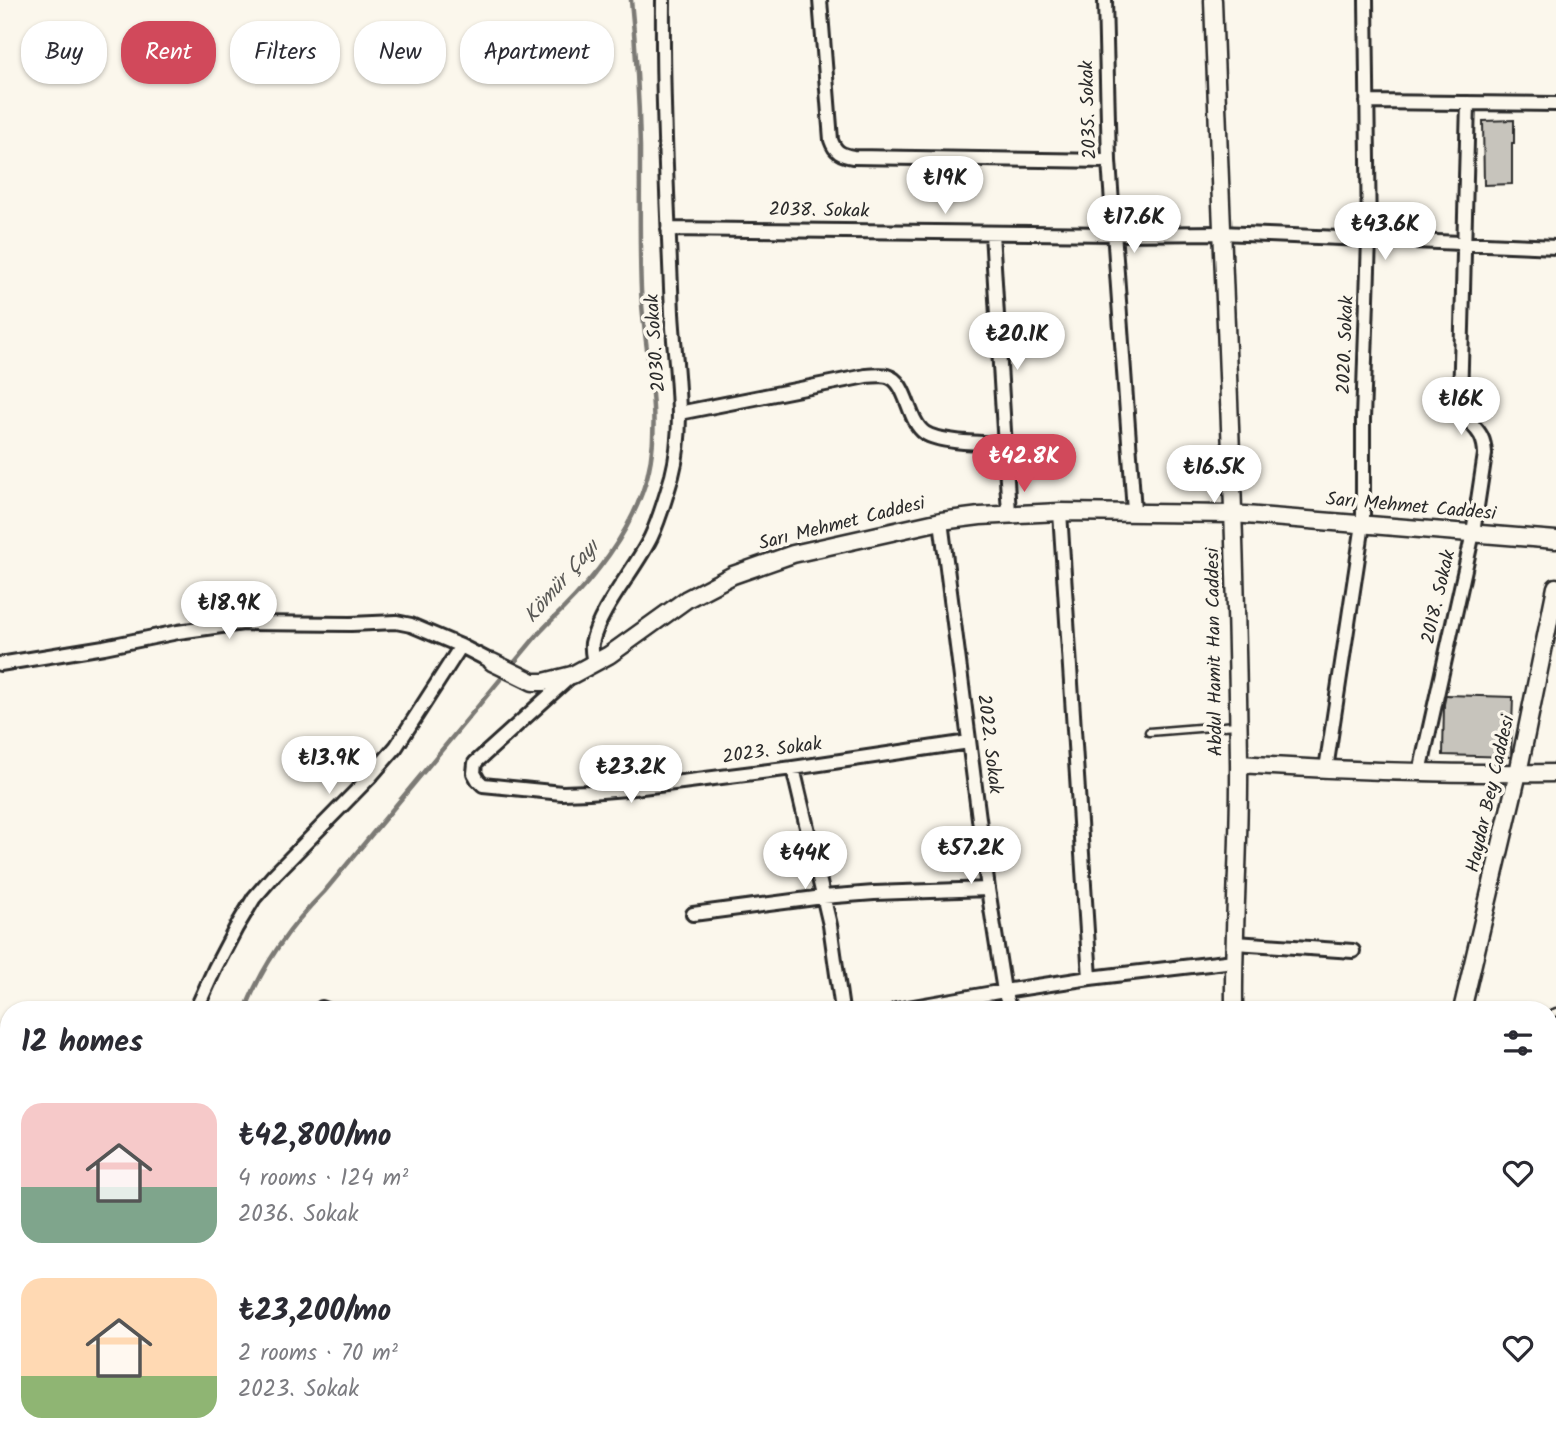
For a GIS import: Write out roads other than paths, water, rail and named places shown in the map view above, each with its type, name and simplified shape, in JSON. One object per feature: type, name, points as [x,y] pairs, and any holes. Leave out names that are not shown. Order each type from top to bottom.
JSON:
[{"type":"street","name":"2030. Sokak","points":[[594,664],[592,646],[598,625],[651,537],[667,492],[676,455],[679,413],[668,229],[663,0]]},
{"type":"street","points":[[820,0],[831,140],[834,150],[842,155],[1110,161]]},
{"type":"street","name":"2035. Sokak","points":[[1105,0],[1110,161],[1134,511]]},
{"type":"street","name":"Abdul Hamit Han Caddesi","points":[[1213,0],[1233,514],[1239,764],[1234,1001]]},
{"type":"street","name":"2020. Sokak","points":[[1326,769],[1363,523],[1363,419],[1369,239],[1366,0]]},
{"type":"street","points":[[1367,102],[1556,104]]},
{"type":"street","name":"2018. Sokak","points":[[1420,772],[1473,533],[1485,454],[1482,435],[1468,422],[1460,402],[1468,103]]},
{"type":"street","name":"2038. Sokak","points":[[668,229],[1221,233],[1556,247]]},
{"type":"street","points":[[992,233],[1009,513]]},
{"type":"street","points":[[679,413],[866,376],[888,376],[899,386],[913,419],[927,435],[950,440],[1005,444]]},
{"type":"street","name":"Sarı Mehmet Caddesi","points":[[0,664],[243,623],[396,622],[411,625],[461,646],[533,682],[544,682],[572,676],[594,664],[687,599],[733,575],[793,554],[941,522],[1009,513],[1134,511],[1233,514],[1556,540]]},
{"type":"street","points":[[1060,512],[1090,978]]},
{"type":"street","name":"2022. Sokak","points":[[941,522],[988,889],[1007,1001]]},
{"type":"street","name":"Haydar Bey Caddesi","points":[[1464,1001],[1518,773],[1556,587]]},
{"type":"street","points":[[201,1001],[225,948],[254,898],[354,795],[396,747],[461,646]]},
{"type":"street","name":"2023. Sokak","points":[[572,676],[475,763],[474,773],[478,780],[484,785],[562,793],[589,792],[793,768],[969,742]]},
{"type":"street","points":[[1239,764],[1420,772],[1556,773]]},
{"type":"street","points":[[793,768],[834,950],[841,1001]]},
{"type":"street","points":[[693,914],[823,897],[988,889]]},
{"type":"street","points":[[1235,943],[1353,951]]},
{"type":"street","points":[[947,1001],[1090,978],[1234,961]]},
{"type":"lane","points":[[1149,732],[1238,725]]},
{"type":"waterway","name":"Kömür Çayı","points":[[249,1001],[269,962],[299,919],[536,636],[598,570],[618,541],[642,493],[653,443],[653,418],[641,290],[640,129],[631,0]]}]
